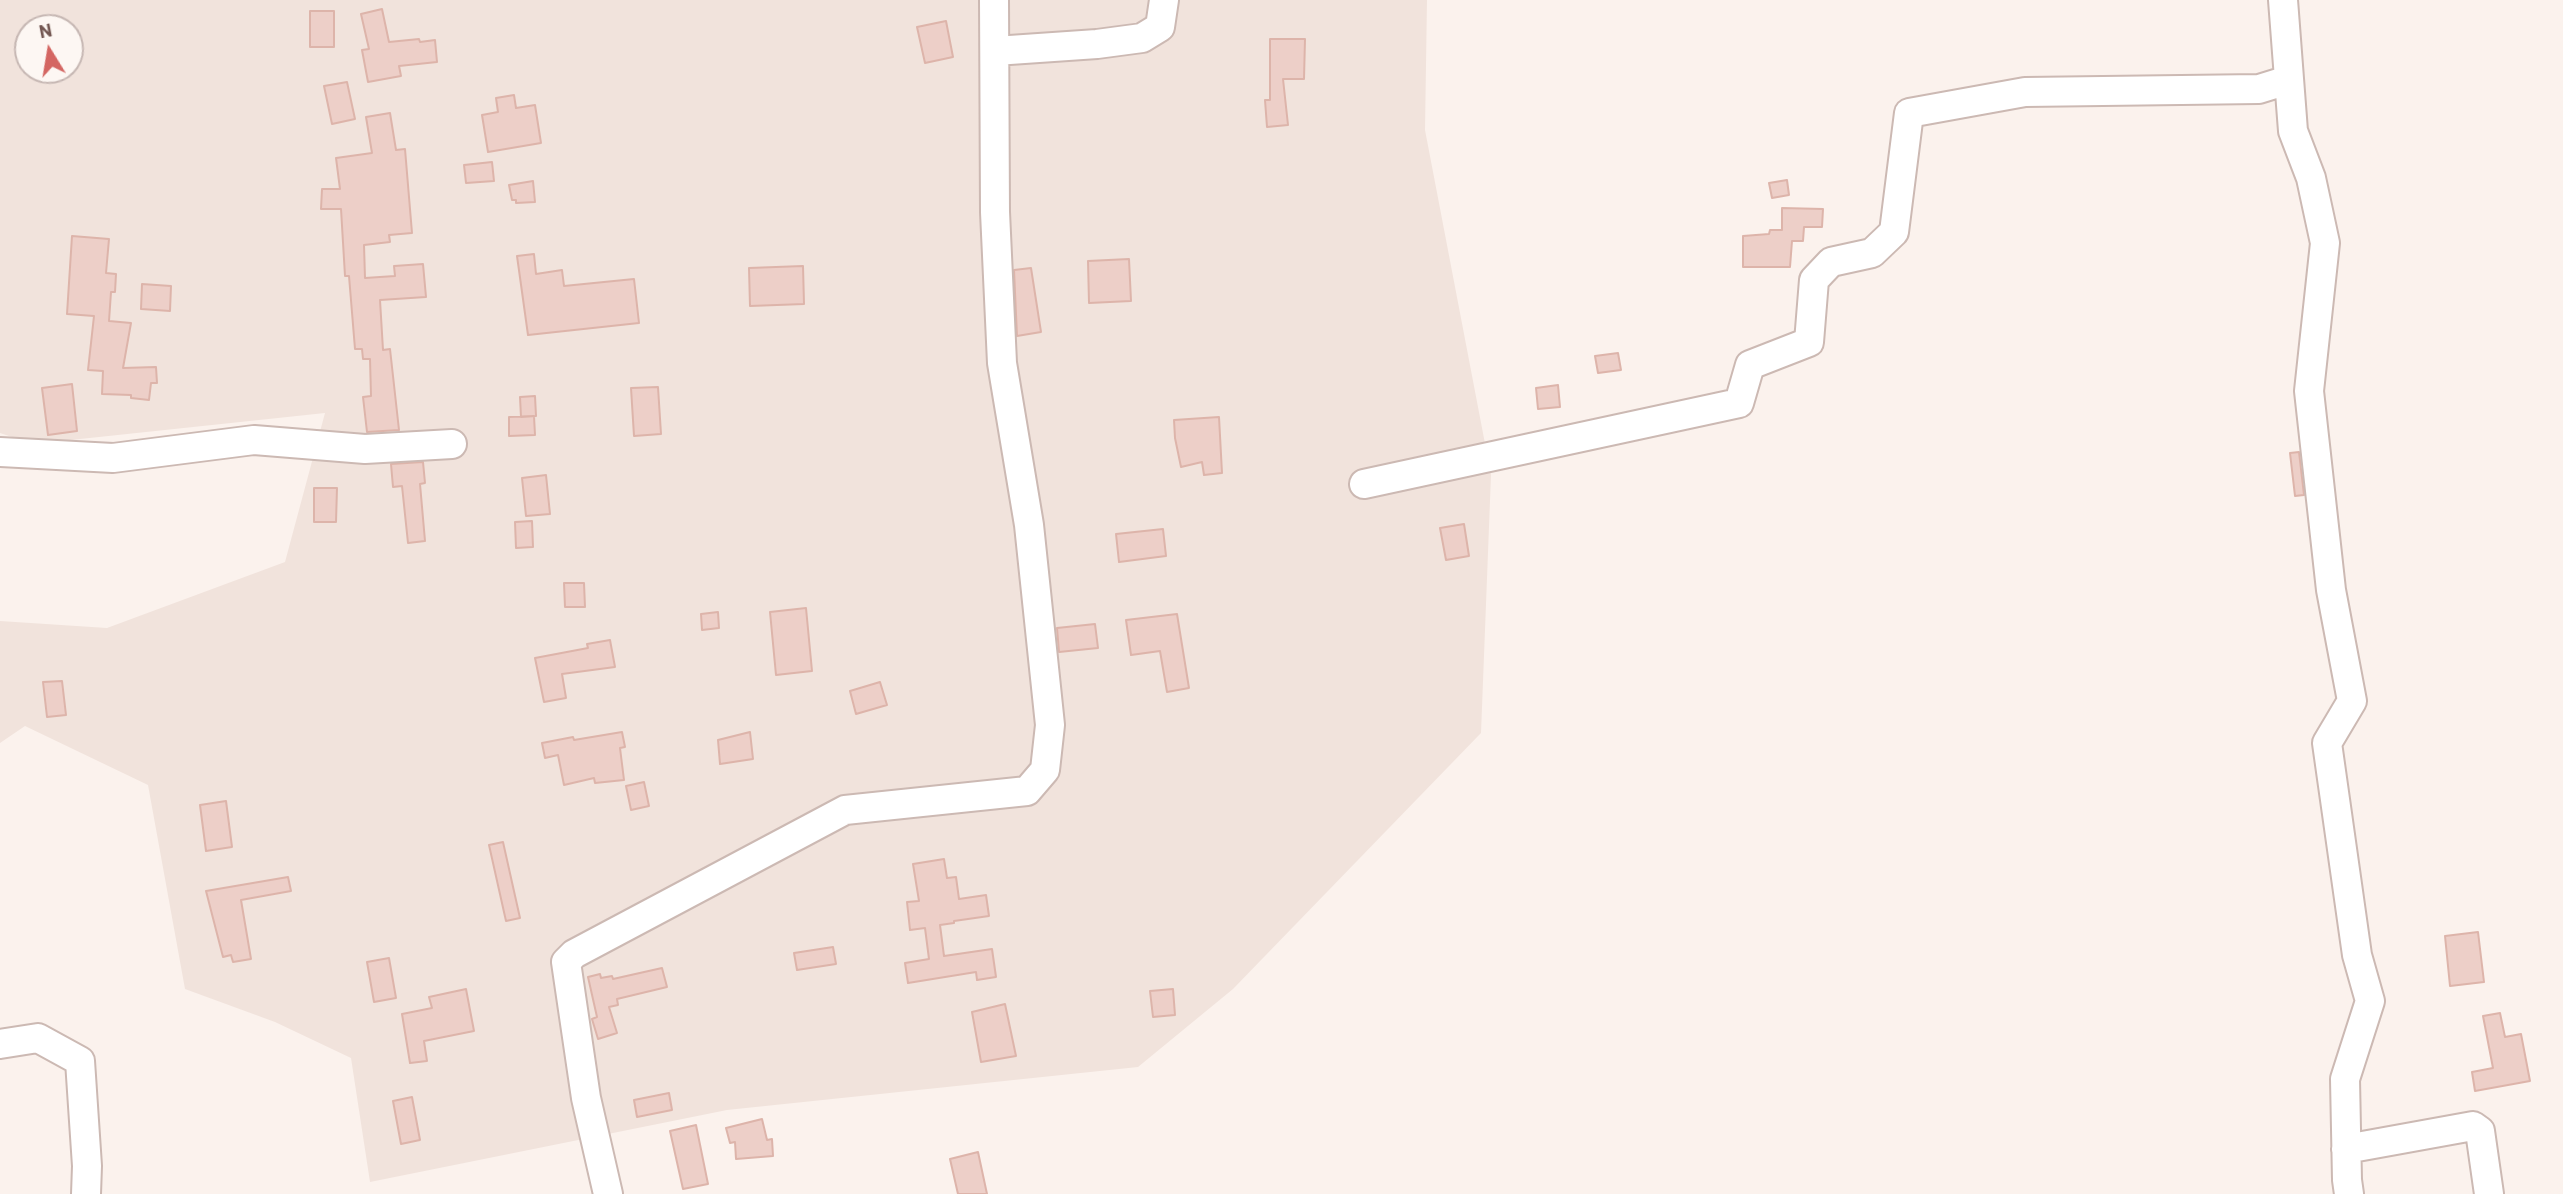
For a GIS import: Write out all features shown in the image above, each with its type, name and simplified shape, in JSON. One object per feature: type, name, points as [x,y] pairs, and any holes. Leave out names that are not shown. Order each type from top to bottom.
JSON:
[{"type":"street","points":[[608,1194],[586,1098],[566,962],[574,954],[845,810],[1027,791],[1045,770],[1050,725],[1029,525],[1002,363],[995,212],[994,0]]},
{"type":"street","points":[[995,51],[1142,38],[1160,27],[1164,0]]},
{"type":"street","points":[[2283,0],[2293,131],[2311,178],[2325,243],[2309,391],[2331,590],[2352,701],[2327,743],[2357,955],[2370,1001],[2345,1079],[2349,1194]]},
{"type":"street","points":[[1364,484],[1739,404],[1750,365],[1809,342],[1814,280],[1831,262],[1872,253],[1894,232],[1909,113],[2025,92],[2259,89],[2288,80]]},
{"type":"street","points":[[0,452],[113,458],[254,440],[365,449],[452,444]]},
{"type":"street","points":[[0,1044],[38,1038],[80,1061],[87,1166],[86,1194]]},
{"type":"street","points":[[2346,1149],[2473,1126],[2480,1131],[2489,1194]]},
{"type":"shaded area","points":[[0,0],[1427,0],[1425,130],[1491,475],[1481,733],[1233,989],[1138,1067],[727,1110],[370,1182],[351,1058],[275,1022],[185,989],[148,785],[25,726],[0,743],[0,621],[107,628],[285,562],[325,413],[33,444],[0,433]]},
{"type":"building","points":[[382,9],[389,42],[435,40],[437,62],[399,66],[401,76],[368,82],[362,50],[369,49],[361,14]]},
{"type":"building","points":[[310,11],[334,11],[334,47],[310,47]]},
{"type":"building","points":[[946,21],[953,57],[925,63],[917,27]]},
{"type":"building","points":[[1270,39],[1305,39],[1304,79],[1283,79],[1288,125],[1267,127],[1265,100],[1270,100]]},
{"type":"building","points":[[347,82],[355,119],[332,124],[324,86]]},
{"type":"building","points":[[514,95],[516,108],[535,105],[541,143],[488,152],[482,115],[498,112],[496,98]]},
{"type":"building","points":[[390,113],[396,150],[405,149],[412,233],[389,235],[390,242],[364,245],[365,278],[395,276],[394,266],[423,264],[426,297],[380,300],[383,350],[390,349],[399,430],[367,432],[363,397],[371,396],[370,359],[363,359],[362,349],[355,349],[349,276],[345,276],[341,209],[321,209],[322,189],[340,189],[336,158],[372,153],[366,117]]},
{"type":"building","points":[[492,162],[494,181],[466,183],[464,165]]},
{"type":"building","points":[[1787,180],[1789,195],[1772,198],[1769,183]]},
{"type":"building","points":[[533,181],[535,202],[516,203],[516,200],[512,200],[509,185]]},
{"type":"building","points":[[1782,208],[1823,209],[1822,227],[1804,227],[1803,241],[1792,241],[1790,267],[1743,267],[1743,236],[1782,230]]},
{"type":"building","points":[[72,236],[109,239],[106,273],[116,274],[115,292],[111,292],[109,321],[131,323],[123,368],[156,367],[157,383],[151,383],[149,400],[131,398],[131,395],[102,394],[103,371],[88,370],[94,316],[67,314]]},
{"type":"building","points":[[534,254],[536,274],[562,270],[564,286],[634,279],[639,323],[528,335],[517,256]]},
{"type":"building","points":[[1129,259],[1131,301],[1089,303],[1088,261]]},
{"type":"building","points":[[803,266],[804,304],[750,306],[749,268]]},
{"type":"building","points":[[1031,268],[1041,332],[1017,336],[1014,270]]},
{"type":"building","points":[[142,284],[171,286],[170,311],[141,309]]},
{"type":"building","points":[[1618,353],[1621,370],[1598,373],[1595,356]]},
{"type":"building","points":[[72,384],[77,431],[48,435],[42,388]]},
{"type":"building","points":[[1558,385],[1560,407],[1538,409],[1536,388]]},
{"type":"building","points":[[658,387],[661,434],[634,436],[631,388]]},
{"type":"building","points":[[535,396],[536,416],[521,417],[520,397]]},
{"type":"building","points":[[534,416],[535,435],[509,436],[509,417]]},
{"type":"building","points":[[1219,417],[1222,473],[1204,475],[1202,462],[1181,467],[1174,420]]},
{"type":"building","points":[[2299,452],[2304,495],[2295,496],[2290,453]]},
{"type":"building","points":[[423,462],[425,483],[420,484],[425,541],[408,543],[402,486],[393,487],[391,464]]},
{"type":"building","points":[[546,475],[550,514],[526,516],[522,478]]},
{"type":"building","points":[[314,488],[337,488],[336,522],[314,522]]},
{"type":"building","points":[[532,521],[533,547],[516,548],[515,522]]},
{"type":"building","points":[[1464,524],[1469,556],[1446,560],[1440,528]]},
{"type":"building","points":[[1163,529],[1166,556],[1119,562],[1116,534]]},
{"type":"building","points":[[564,583],[584,583],[585,607],[565,607]]},
{"type":"building","points":[[806,608],[812,671],[776,675],[770,612]]},
{"type":"building","points":[[718,612],[719,628],[702,630],[701,614]]},
{"type":"building","points":[[1177,614],[1189,688],[1167,692],[1160,651],[1131,655],[1126,620]]},
{"type":"building","points":[[1095,624],[1098,648],[1059,652],[1057,628]]},
{"type":"building","points":[[610,640],[615,667],[562,674],[566,698],[544,702],[535,658],[588,648],[587,644]]},
{"type":"building","points":[[62,681],[66,715],[47,717],[43,682]]},
{"type":"building","points":[[880,682],[887,705],[856,714],[850,691]]},
{"type":"building","points":[[622,732],[625,747],[620,748],[624,780],[595,783],[594,778],[564,785],[558,755],[545,758],[542,743]]},
{"type":"building","points":[[750,732],[753,759],[720,764],[718,740]]},
{"type":"building","points":[[644,782],[649,806],[631,810],[626,786]]},
{"type":"building","points":[[226,801],[232,847],[206,851],[200,805]]},
{"type":"building","points":[[503,842],[520,918],[506,921],[489,845]]},
{"type":"building","points":[[944,859],[947,878],[956,877],[959,899],[986,895],[989,916],[940,925],[944,956],[992,949],[996,977],[977,980],[976,972],[908,983],[905,963],[929,959],[925,928],[910,930],[907,902],[919,901],[913,864]]},
{"type":"building","points":[[288,877],[291,891],[241,900],[251,959],[233,962],[231,955],[223,957],[206,891]]},
{"type":"building","points":[[2478,932],[2484,982],[2450,986],[2445,936]]},
{"type":"building","points":[[833,947],[836,964],[797,970],[794,953]]},
{"type":"building","points":[[389,958],[396,998],[374,1002],[367,962]]},
{"type":"building","points":[[662,968],[667,987],[617,999],[618,1005],[609,1007],[617,1033],[598,1039],[592,1019],[597,1017],[588,977],[600,974],[601,978],[612,976],[613,979]]},
{"type":"building","points":[[466,989],[474,1031],[424,1041],[427,1061],[410,1063],[402,1014],[432,1008],[429,997]]},
{"type":"building","points":[[1173,989],[1175,1015],[1153,1017],[1150,991]]},
{"type":"building","points":[[1005,1004],[1016,1056],[981,1062],[972,1012]]},
{"type":"building","points":[[2500,1013],[2505,1037],[2521,1034],[2530,1081],[2475,1091],[2472,1072],[2493,1068],[2483,1016]]},
{"type":"building","points":[[669,1093],[672,1110],[637,1117],[634,1100]]},
{"type":"building","points":[[412,1097],[420,1140],[401,1144],[393,1101]]},
{"type":"building","points":[[762,1119],[767,1140],[772,1139],[773,1156],[736,1159],[735,1142],[730,1143],[726,1128]]},
{"type":"building","points":[[696,1125],[708,1184],[683,1189],[670,1131]]},
{"type":"building","points":[[978,1152],[987,1194],[958,1194],[950,1159]]}]
